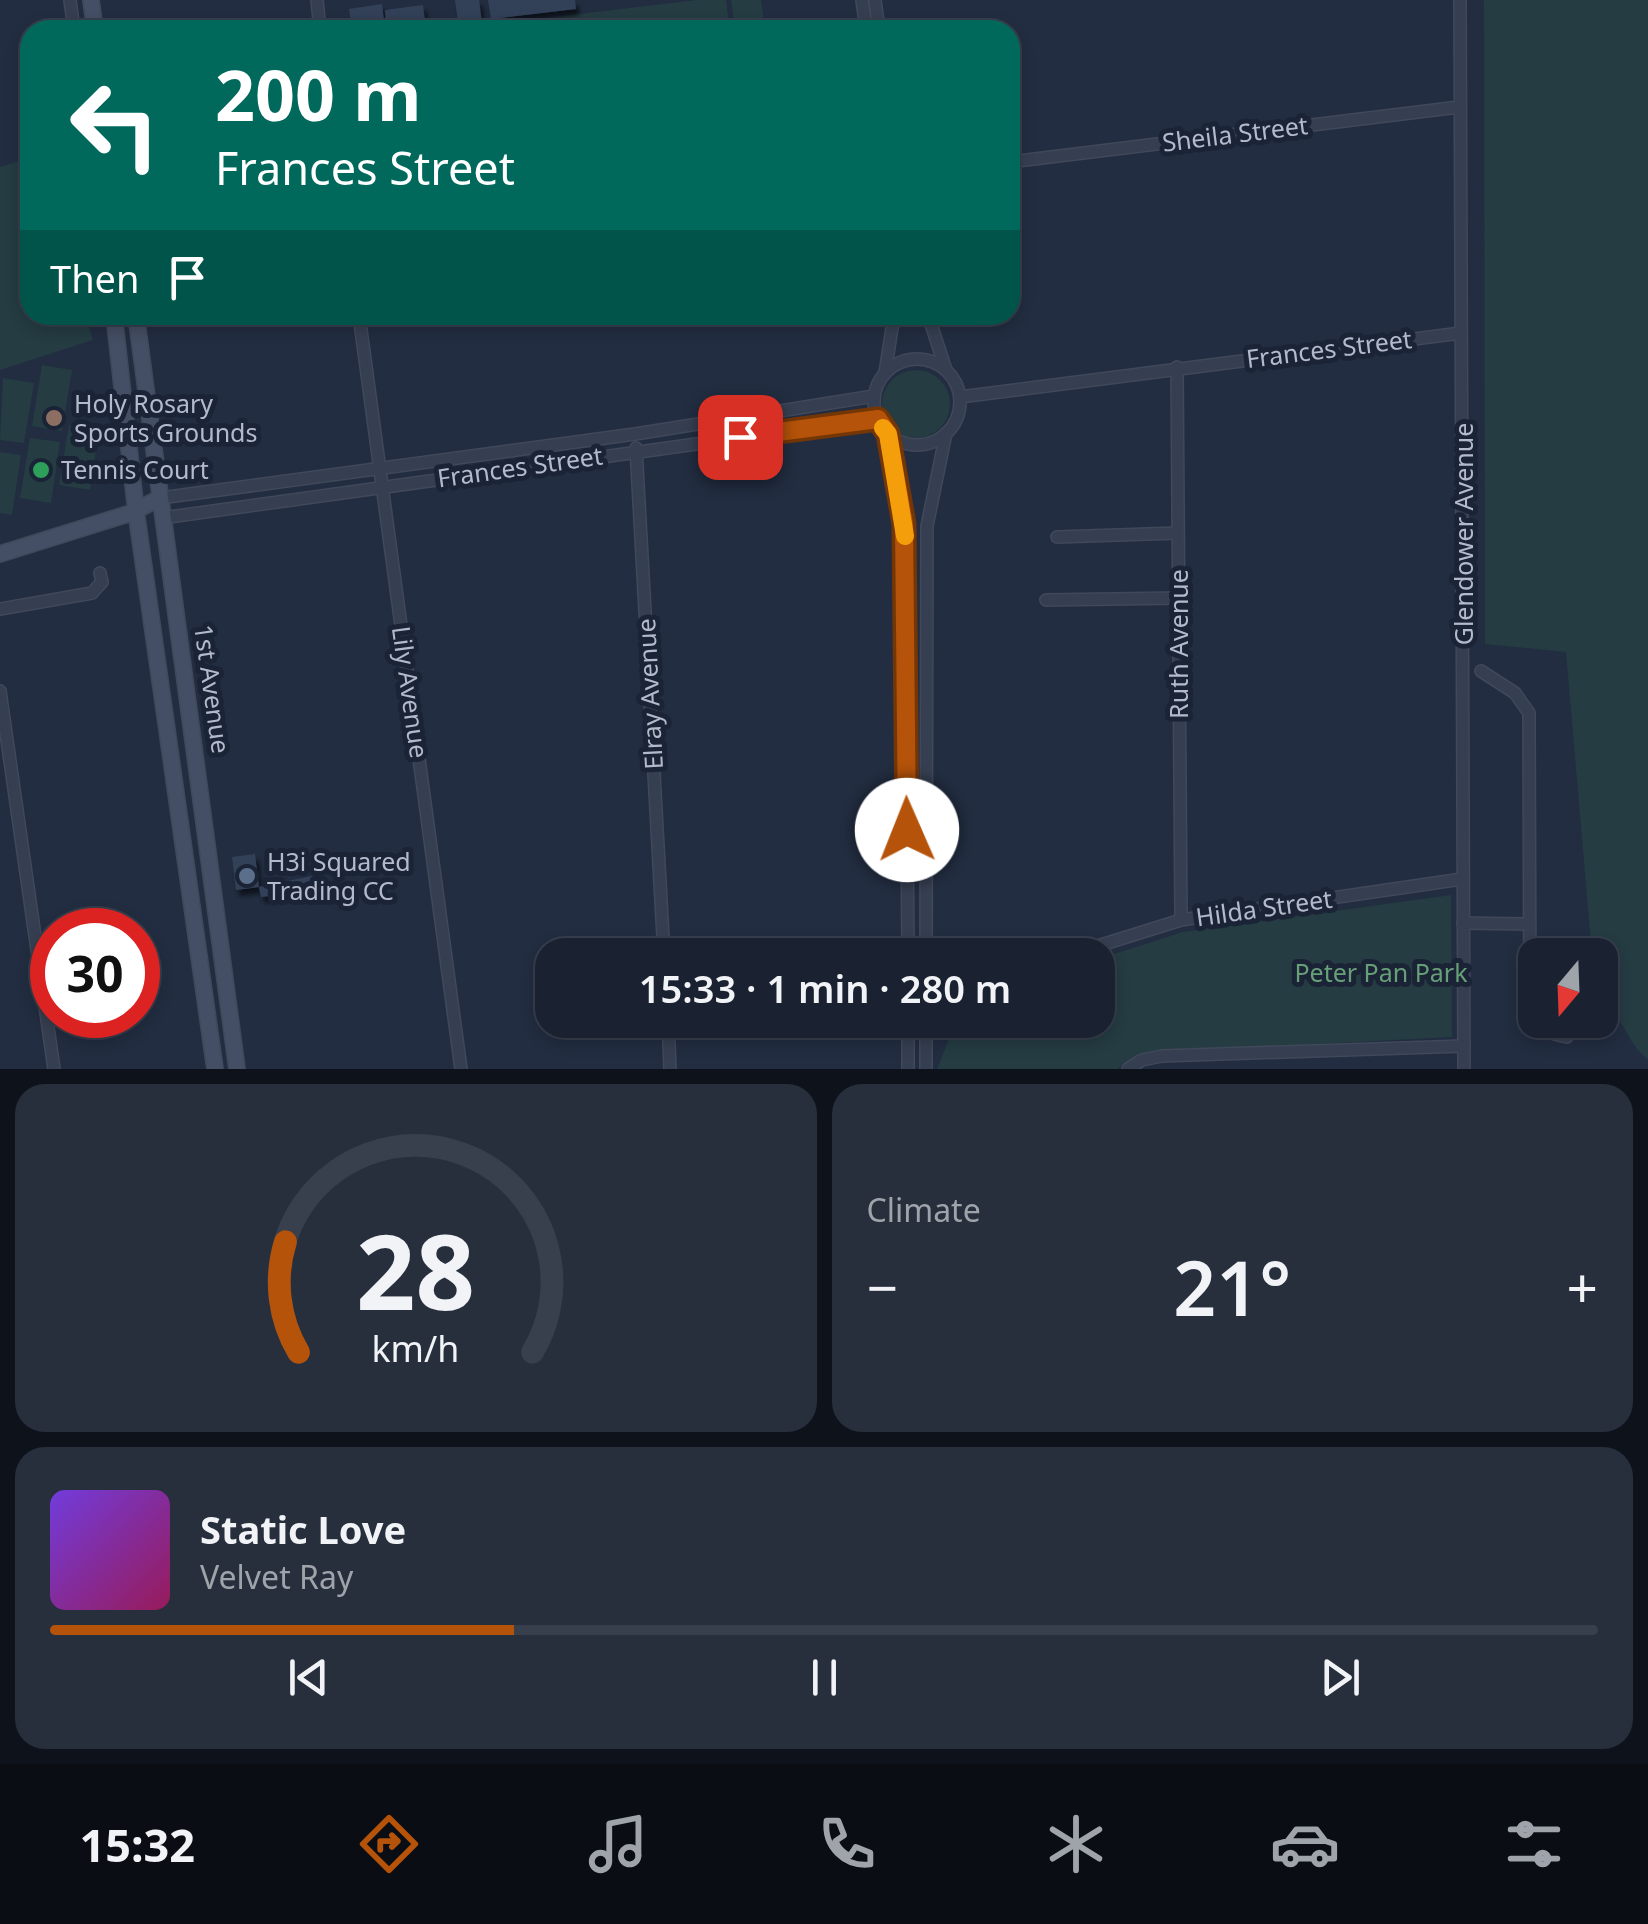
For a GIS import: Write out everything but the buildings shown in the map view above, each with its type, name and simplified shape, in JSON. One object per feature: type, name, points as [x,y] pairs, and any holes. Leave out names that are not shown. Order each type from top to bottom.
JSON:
[{"type":"main road","name":"1st Avenue","points":[[115,325],[136,511],[214,1069]]},
{"type":"main road","name":"1st Avenue","points":[[137,325],[237,1069]]},
{"type":"main road","points":[[0,554],[136,511],[160,498]]},
{"type":"main road","points":[[136,511],[162,518]]},
{"type":"main road","points":[[153,634],[179,629]]},
{"type":"main road","points":[[195,924],[218,922]]},
{"type":"street","name":"Glendower Avenue","points":[[1460,0],[1464,1069]]},
{"type":"street","name":"Sheila Street","points":[[1020,161],[1460,107]]},
{"type":"street","name":"Lily Avenue","points":[[360,325],[461,1069]]},
{"type":"street","points":[[892,325],[884,373],[874,396],[878,419],[888,434],[904,524],[908,938]]},
{"type":"street","points":[[926,938],[927,526],[946,433],[959,410],[960,396],[946,370],[931,325]]},
{"type":"street","name":"Frances Street","points":[[960,396],[1461,333]]},
{"type":"street","points":[[884,373],[908,360],[922,359],[946,370]]},
{"type":"street","name":"Ruth Avenue","points":[[1177,367],[1181,920]]},
{"type":"street","name":"Frances Street","points":[[160,498],[635,434],[874,396]]},
{"type":"street","name":"Frances Street","points":[[162,518],[878,419]]},
{"type":"street","points":[[888,434],[923,444],[946,433]]},
{"type":"street","name":"Elray Avenue","points":[[635,434],[663,938]]},
{"type":"street","points":[[904,524],[927,526]]},
{"type":"street","points":[[1056,537],[1178,533]]},
{"type":"street","points":[[0,609],[92,593],[102,582],[100,572]]},
{"type":"street","points":[[1046,600],[1178,598]]},
{"type":"street","points":[[905,624],[927,624]]},
{"type":"street","points":[[1481,671],[1515,693],[1529,713],[1530,938]]},
{"type":"street","points":[[0,691],[54,1069]]},
{"type":"street","points":[[906,732],[927,732]]},
{"type":"street","points":[[907,830],[927,830]]},
{"type":"street","name":"Hilda Street","points":[[1115,941],[1181,920],[1462,880]]},
{"type":"street","points":[[1463,923],[1530,924]]},
{"type":"street","points":[[669,1038],[670,1069]]},
{"type":"street","points":[[908,1038],[908,1069]]},
{"type":"street","points":[[925,1038],[926,1069]]},
{"type":"street","points":[[1128,1069],[1142,1060],[1162,1056],[1464,1046]]},
{"type":"green space","points":[[696,0],[726,0],[729,20],[528,20]]},
{"type":"green space","points":[[731,0],[761,0],[764,20],[734,20]]},
{"type":"green space","points":[[1484,0],[1648,0],[1648,1060],[1618,1018],[1618,938],[1591,938],[1566,652],[1485,644]]},
{"type":"green space","points":[[20,161],[20,325],[88,325],[93,340],[0,370],[0,167]]},
{"type":"green space","points":[[42,365],[72,370],[62,431],[32,426]]},
{"type":"green space","points":[[916,370],[929,372],[940,380],[948,391],[948,417],[940,428],[929,436],[916,438],[903,436],[892,428],[884,417],[882,404],[884,391],[892,380],[903,372]]},
{"type":"green space","points":[[3,378],[34,383],[24,443],[0,440]]},
{"type":"green space","points":[[69,425],[99,430],[90,490],[59,485]]},
{"type":"green space","points":[[30,438],[60,442],[51,503],[20,498]]},
{"type":"green space","points":[[0,452],[21,455],[12,515],[0,513]]},
{"type":"green space","name":"Peter Pan Park","points":[[1451,895],[1452,1037],[1143,1053],[1117,1069],[937,1069],[949,1038],[1115,1038],[1115,954],[1183,932]]},
{"type":"slow traffic","points":[[883,428],[888,434],[905,536]]},
{"type":"place","name":"Holy Rosary Sports Grounds","points":[[54,418]]},
{"type":"place","name":"Tennis Court","points":[[41,470]]},
{"type":"place","name":"H3i Squared Trading CC","points":[[247,876]]},
{"type":"route","points":[[740,437],[878,419],[888,434],[904,524],[907,830]]}]
